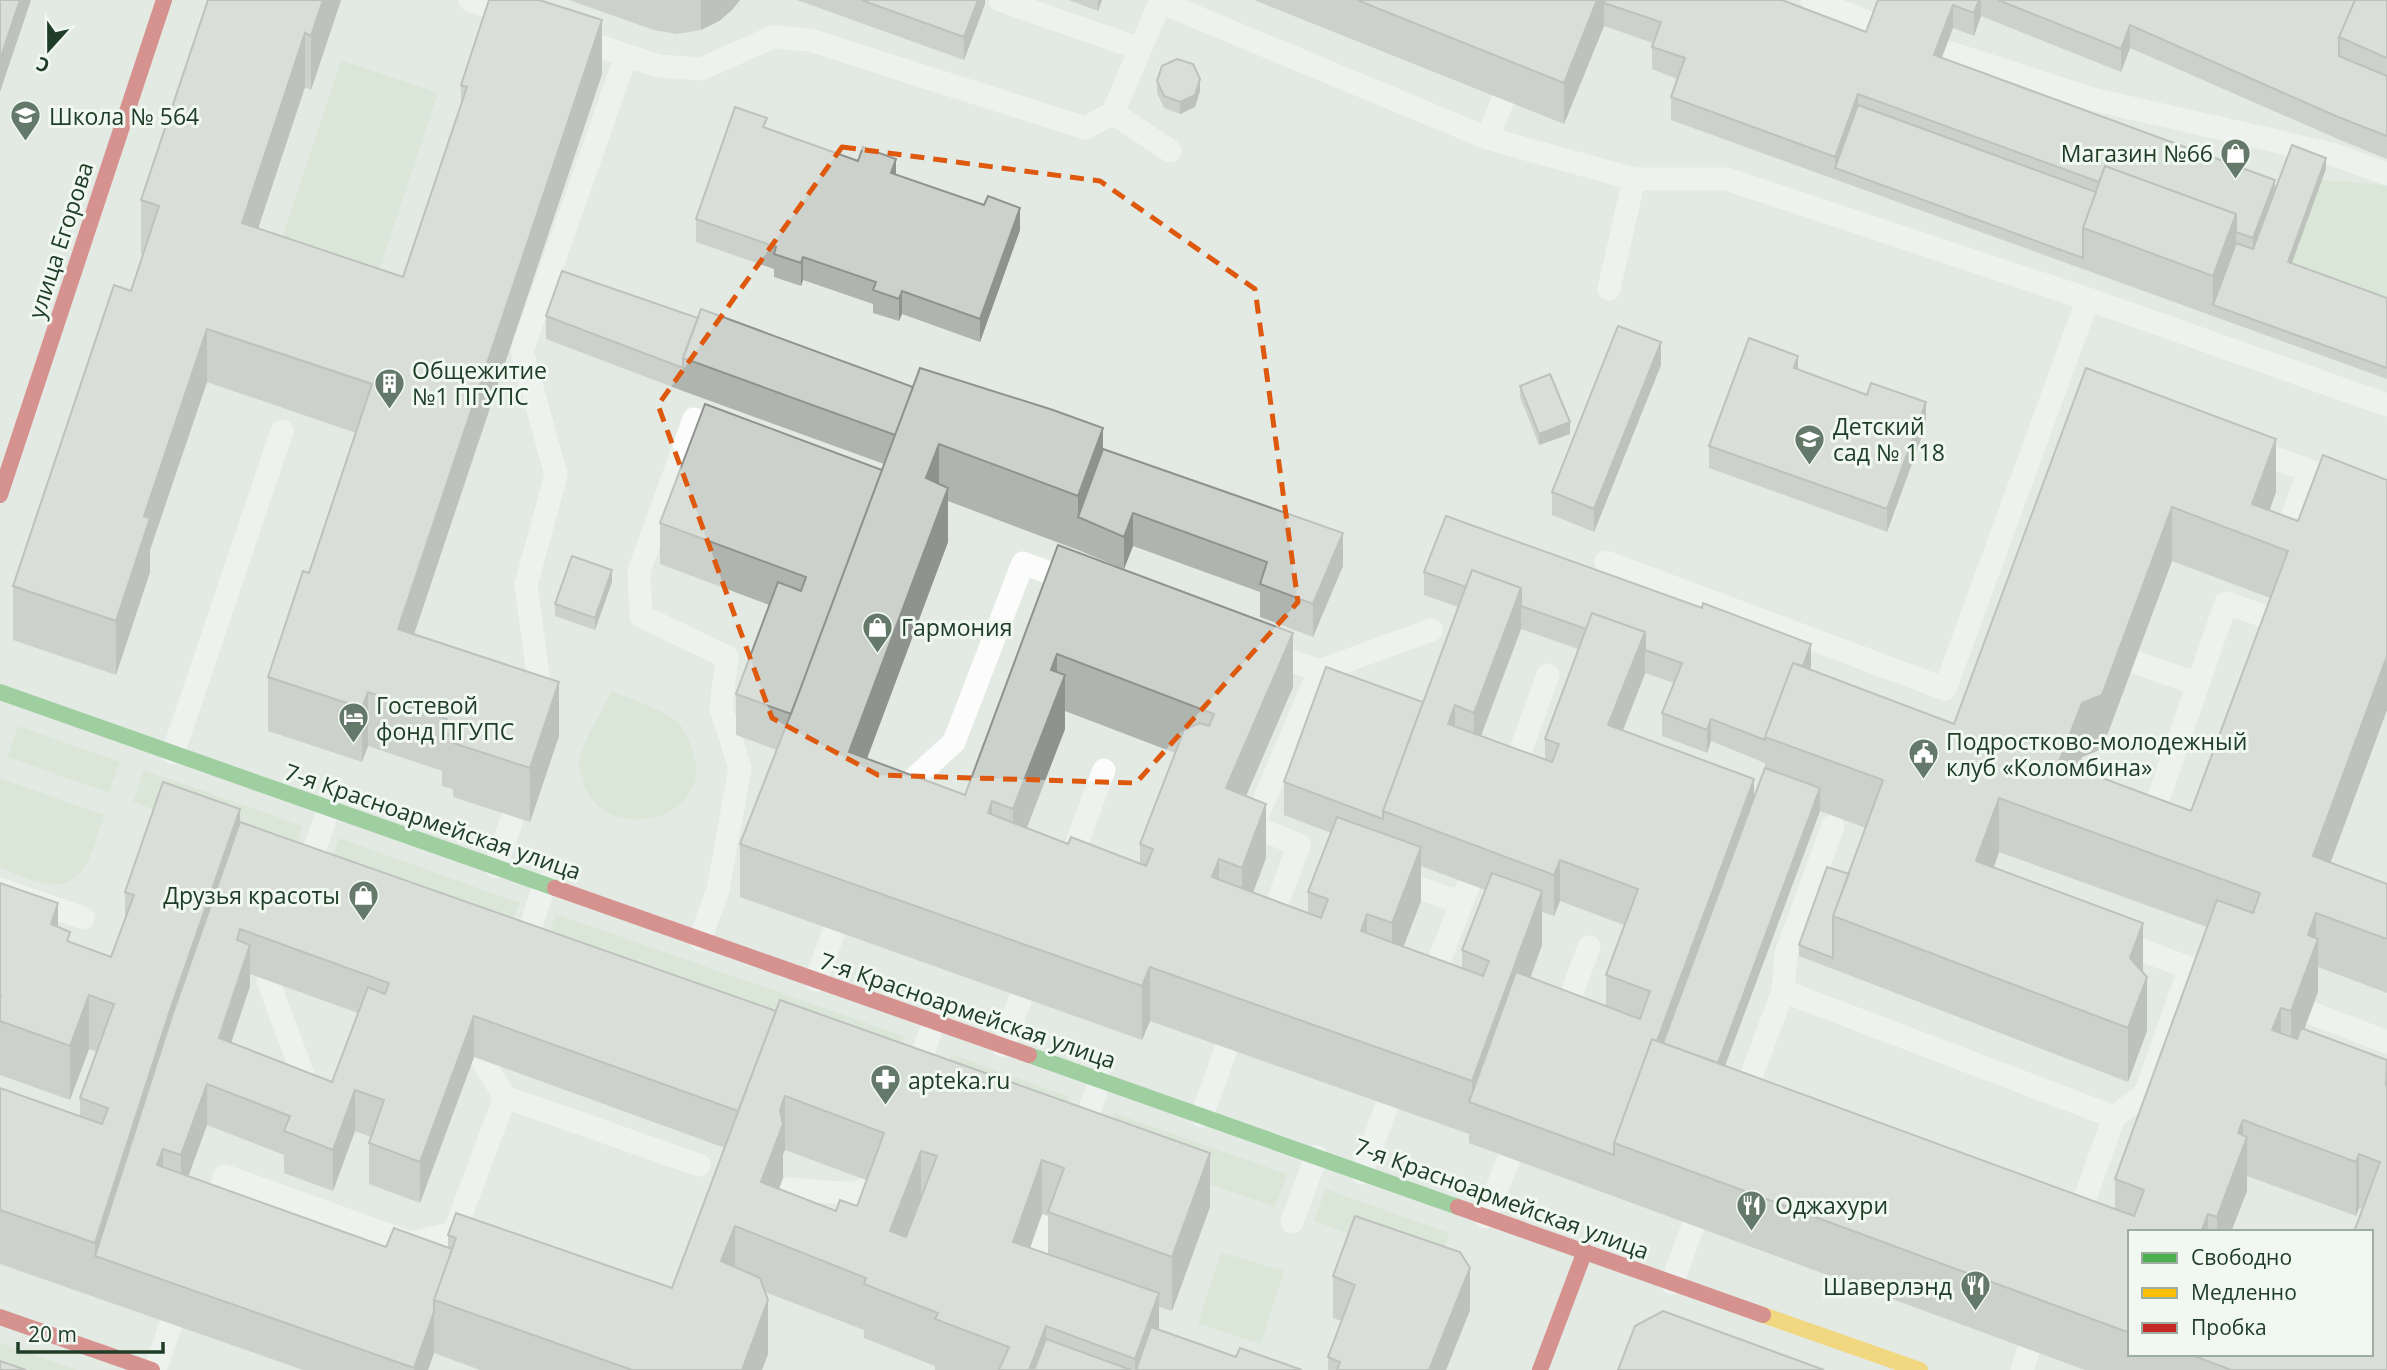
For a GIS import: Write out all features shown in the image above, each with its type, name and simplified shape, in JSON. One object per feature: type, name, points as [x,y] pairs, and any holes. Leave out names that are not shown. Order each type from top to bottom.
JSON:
[{"type":"street","name":"улица Егорова","points":[[0,495],[163,0]]},
{"type":"street","name":"7-я Красноармейская улица","points":[[0,692],[1920,1370]]},
{"type":"street","points":[[1540,1370],[1586,1251]]},
{"type":"street","points":[[0,1317],[148,1369]]},
{"type":"lane","points":[[470,0],[535,23]]},
{"type":"lane","points":[[1000,0],[1140,50]]},
{"type":"lane","points":[[1812,0],[1878,26]]},
{"type":"lane","points":[[561,33],[658,66],[701,69],[773,37],[810,40],[1086,128],[1113,113],[1160,1],[1487,138],[1634,179],[1727,179],[2088,299],[2387,405]]},
{"type":"lane","points":[[1944,51],[2092,99],[2332,154],[2387,174]]},
{"type":"lane","points":[[541,730],[543,709],[526,585],[556,475],[522,351],[626,56]]},
{"type":"lane","points":[[1487,138],[1503,100]]},
{"type":"lane","points":[[1113,113],[1170,151]]},
{"type":"lane","points":[[1609,289],[1634,179]]},
{"type":"lane","points":[[1606,562],[1944,689],[2068,379],[2088,299]]},
{"type":"lane","points":[[700,939],[718,890],[740,768],[721,708],[727,657],[641,616],[639,571],[694,419],[745,438]]},
{"type":"lane","points":[[173,753],[282,431]]},
{"type":"lane","points":[[2230,441],[2387,499]]},
{"type":"lane","points":[[2274,565],[2309,471]]},
{"type":"lane","points":[[874,816],[954,742],[1023,563],[1093,589]]},
{"type":"lane","points":[[2150,823],[2226,603],[2260,604],[2281,622]]},
{"type":"lane","points":[[1976,604],[2001,613]]},
{"type":"lane","points":[[1237,641],[1319,671],[1431,630]]},
{"type":"lane","points":[[2134,662],[2198,684]]},
{"type":"lane","points":[[1319,671],[1253,826],[1324,854]]},
{"type":"lane","points":[[1507,787],[1548,675]]},
{"type":"lane","points":[[1058,894],[1104,770]]},
{"type":"lane","points":[[302,885],[329,808]]},
{"type":"lane","points":[[496,867],[513,816]]},
{"type":"lane","points":[[1766,1114],[1737,1113],[1783,991],[1786,954],[1833,826]]},
{"type":"lane","points":[[1260,949],[1299,845]]},
{"type":"lane","points":[[1374,872],[1465,894],[1421,1008]]},
{"type":"lane","points":[[518,962],[545,884]]},
{"type":"lane","points":[[0,889],[83,918]]},
{"type":"lane","points":[[816,980],[834,931]]},
{"type":"lane","points":[[2071,1237],[2114,1117],[2145,1094],[2199,972],[2092,932]]},
{"type":"lane","points":[[1558,1029],[1589,947]]},
{"type":"lane","points":[[268,981],[307,1088]]},
{"type":"lane","points":[[1783,991],[2114,1117]]},
{"type":"lane","points":[[1003,1046],[1021,997]]},
{"type":"lane","points":[[2311,1013],[2387,1042]]},
{"type":"lane","points":[[907,1099],[934,1022]]},
{"type":"lane","points":[[1202,1116],[1226,1049]]},
{"type":"lane","points":[[482,1060],[505,1097],[699,1165]]},
{"type":"lane","points":[[1072,1158],[1100,1080]]},
{"type":"lane","points":[[454,1233],[505,1097]]},
{"type":"lane","points":[[1362,1172],[1387,1105]]},
{"type":"lane","points":[[1292,1222],[1316,1157]]},
{"type":"lane","points":[[1486,1217],[1508,1158]]},
{"type":"lane","points":[[208,1224],[225,1176],[411,1243],[454,1233],[480,1242]]},
{"type":"lane","points":[[788,1189],[854,1194],[876,1185]]},
{"type":"lane","points":[[1051,1216],[1028,1285],[1054,1295]]},
{"type":"lane","points":[[2049,1219],[2071,1237],[2096,1237]]},
{"type":"lane","points":[[1672,1283],[1693,1226]]},
{"type":"lane","points":[[148,1369],[171,1324]]},
{"type":"highlighted area","points":[[842,147],[1100,181],[1255,289],[1298,602],[1136,783],[878,775],[772,718],[658,405]]},
{"type":"green space","points":[[341,60],[438,93],[371,294],[274,263]]},
{"type":"green space","points":[[2322,180],[2387,185],[2387,310],[2288,274]]},
{"type":"green space","points":[[612,691],[670,716],[686,734],[693,752],[696,776],[688,795],[674,809],[655,817],[634,820],[614,815],[596,804],[584,785],[579,767],[581,756]]},
{"type":"green space","points":[[18,726],[120,762],[109,793],[7,757]]},
{"type":"green space","points":[[144,770],[303,826],[292,858],[133,802]]},
{"type":"green space","points":[[0,778],[104,815],[86,865],[69,882],[57,885],[37,882],[0,868]]},
{"type":"green space","points":[[339,838],[520,903],[508,935],[328,870]]},
{"type":"green space","points":[[556,914],[904,1036],[893,1070],[544,947]]},
{"type":"green space","points":[[951,1054],[1070,1097],[1058,1130],[939,1087]]},
{"type":"green space","points":[[1114,1113],[1287,1174],[1275,1207],[1102,1146]]},
{"type":"green space","points":[[1326,1189],[1449,1233],[1438,1265],[1314,1221]]},
{"type":"green space","points":[[1221,1252],[1284,1271],[1261,1344],[1198,1324]]},
{"type":"green space","points":[[0,1343],[77,1370],[0,1370]]},
{"type":"building","points":[[0,0],[20,0],[0,59]]},
{"type":"building","name":"Общежитие №1 ПГУПС","points":[[208,0],[323,0],[311,36],[305,33],[242,223],[403,277],[467,87],[461,85],[489,0],[539,0],[602,20],[398,629],[559,682],[530,768],[453,743],[455,736],[442,732],[447,719],[368,692],[362,708],[268,677],[303,571],[309,573],[372,384],[207,329],[144,516],[150,518],[116,621],[13,586],[114,285],[131,291],[159,206],[141,200]]},
{"type":"building","points":[[861,0],[978,0],[964,37]]},
{"type":"building","points":[[1357,0],[1597,0],[1564,83]]},
{"type":"building","points":[[1605,0],[1782,0],[1866,32],[1878,0],[1979,0],[1974,13],[1953,5],[1934,55],[2275,180],[2253,238],[2236,232],[2236,214],[2105,166],[2099,182],[1858,94],[1835,157],[1671,97],[1685,58],[1652,47],[1661,22],[1604,3]]},
{"type":"building","points":[[1998,0],[2355,0],[2339,37],[2339,56],[2387,76],[2387,136],[2130,25],[2121,49]]},
{"type":"building","points":[[2355,0],[2387,0],[2387,58],[2339,37]]},
{"type":"building","points":[[1177,59],[1193,64],[1200,79],[1195,95],[1180,102],[1164,96],[1157,81],[1162,66]]},
{"type":"building","points":[[1858,105],[2096,192],[2083,228],[2083,258],[1835,168]]},
{"type":"building","points":[[735,107],[767,118],[763,127],[858,161],[863,147],[896,159],[891,173],[984,205],[988,196],[1020,208],[980,319],[902,291],[899,299],[873,290],[876,282],[803,257],[801,263],[774,254],[776,247],[696,219]]},
{"type":"building","points":[[2292,145],[2326,158],[2288,262],[2387,298],[2387,368],[2213,305],[2236,243],[2253,249]]},
{"type":"building","points":[[2105,166],[2236,214],[2213,276],[2083,228]]},
{"type":"building","points":[[562,271],[698,318],[683,358],[683,368],[546,316]]},
{"type":"building","points":[[701,309],[913,387],[895,435],[683,358]]},
{"type":"building","points":[[1618,326],[1661,342],[1594,509],[1552,492]]},
{"type":"building","points":[[1749,338],[1798,356],[1794,368],[1867,395],[1871,383],[1926,402],[1887,509],[1709,446]]},
{"type":"building","points":[[920,368],[1103,428],[1078,496],[939,444],[926,478],[948,488],[849,752],[965,795],[1058,545],[1293,633],[1226,788],[1266,804],[1242,868],[1219,859],[1212,877],[1321,918],[1328,899],[1308,892],[1337,817],[1421,847],[1392,923],[1367,914],[1361,931],[1483,976],[1489,961],[1462,950],[1492,873],[1542,891],[1472,1081],[1150,967],[1142,986],[740,844]],"holes":[[[1057,654],[1214,714],[1209,726],[1199,723],[1184,730],[1140,844],[1153,849],[1146,866],[1071,837],[1068,844],[988,813],[992,801],[1013,809],[1065,675],[1051,670]]]},
{"type":"building","points":[[2086,368],[2276,439],[2252,504],[2298,521],[2323,455],[2387,480],[2387,656],[2313,856],[2387,884],[2387,939],[2316,913],[2308,935],[2318,939],[2291,1011],[2281,1008],[2272,1030],[2297,1039],[2301,1028],[2387,1060],[2387,1370],[2231,1370],[2194,1356],[2373,1356],[2373,1230],[2355,1230],[2380,1162],[2359,1154],[2356,1162],[2243,1120],[2238,1133],[2247,1137],[2217,1217],[2208,1214],[2202,1230],[2128,1230],[2128,1332],[1614,1143],[1652,1039],[2134,1216],[2144,1190],[2115,1179],[2217,900],[2253,913],[2260,893],[1999,798],[1976,861],[2143,923],[2130,958],[2147,977],[2128,1028],[1833,916],[1883,780],[1765,737],[1793,663],[1954,724]],"holes":[[[2172,507],[2288,551],[2191,811],[2059,762],[2082,703],[2102,695]]]},
{"type":"building","points":[[1550,374],[1570,422],[1539,434],[1520,386]]},
{"type":"building","points":[[705,404],[882,470],[791,714],[736,694],[778,582],[801,591],[806,577],[660,523]]},
{"type":"building","points":[[1103,449],[1343,533],[1313,604],[1260,584],[1267,562],[1133,513],[1124,537],[1078,517]]},
{"type":"building","points":[[1446,516],[1702,608],[1703,603],[1811,644],[1803,666],[1793,663],[1765,740],[1711,719],[1707,730],[1662,713],[1682,663],[1645,650],[1645,632],[1592,613],[1586,629],[1521,606],[1521,588],[1472,570],[1466,587],[1424,572]]},
{"type":"building","points":[[572,556],[612,570],[595,618],[555,604]]},
{"type":"building","points":[[1472,570],[1521,588],[1474,713],[1455,705],[1448,724],[1552,762],[1559,744],[1545,739],[1592,613],[1645,632],[1608,725],[1754,779],[1657,1041],[1652,1039],[1614,1143],[1614,1155],[1469,1102],[1516,972],[1640,1019],[1650,991],[1606,975],[1638,889],[1560,860],[1554,875],[1383,811]]},
{"type":"building","points":[[1326,667],[1423,702],[1383,811],[1383,819],[1284,782]]},
{"type":"building","points":[[1765,768],[1820,788],[1718,1063],[1663,1043]]},
{"type":"building","points":[[163,782],[240,809],[171,1007],[95,1243],[0,1210],[0,1088],[102,1124],[108,1108],[80,1098],[114,1004],[89,995],[70,1046],[0,1021],[0,883],[58,903],[51,924],[70,932],[67,941],[111,957],[134,895],[125,892]]},
{"type":"building","points":[[240,822],[776,1011],[738,1111],[474,1016],[420,1162],[369,1143],[384,1100],[355,1090],[333,1150],[284,1131],[290,1116],[207,1084],[181,1155],[163,1149],[157,1165],[386,1247],[394,1228],[452,1249],[414,1368],[95,1256],[171,1019]],"holes":[[[240,929],[389,983],[385,994],[368,987],[332,1082],[219,1038],[250,945],[237,940]]]},
{"type":"building","points":[[1827,867],[1849,874],[1833,916],[1833,958],[1799,945]]},
{"type":"building","points":[[780,1000],[1210,1153],[1172,1257],[1048,1212],[1064,1168],[1042,1160],[1013,1242],[1159,1293],[1135,1359],[1046,1326],[1029,1370],[999,1370],[1009,1347],[935,1319],[938,1313],[864,1284],[866,1278],[735,1226],[721,1261],[760,1278],[768,1300],[742,1370],[632,1370],[434,1300],[456,1238],[448,1235],[456,1213],[672,1288]],"holes":[[[785,1096],[884,1133],[857,1206],[840,1200],[836,1211],[761,1182],[783,1124],[780,1110]],[[921,1151],[937,1156],[906,1237],[890,1231]]]},
{"type":"building","points":[[1355,1216],[1460,1252],[1470,1268],[1429,1370],[1337,1370],[1340,1362],[1328,1357],[1355,1285],[1333,1276]]},
{"type":"building","points":[[1663,1311],[1824,1370],[1618,1370],[1635,1326]]},
{"type":"building","points":[[1151,1327],[1236,1357],[1240,1348],[1302,1370],[1136,1370]]},
{"type":"building","points":[[1046,1339],[1131,1370],[1034,1370]]},
{"type":"building","points":[[0,1361],[26,1370],[0,1370]]},
{"type":"traffic: fast","points":[[0,692],[555,888]]},
{"type":"traffic: fast","points":[[1029,1055],[1458,1207]]},
{"type":"traffic: slow","points":[[1763,1315],[1920,1370]]},
{"type":"traffic: jam","points":[[0,495],[164,0]]},
{"type":"traffic: jam","points":[[555,888],[1029,1055]]},
{"type":"traffic: jam","points":[[1458,1207],[1763,1315]]},
{"type":"traffic: jam","points":[[1540,1370],[1585,1251]]},
{"type":"traffic: jam","points":[[0,1317],[152,1370]]},
{"type":"place","name":"Школа № 564","points":[[26,143]]},
{"type":"place","name":"Магазин №66","points":[[2236,180]]},
{"type":"place","name":"Общежитие №1 ПГУПС","points":[[389,410]]},
{"type":"place","name":"Детский сад № 118","points":[[1810,466]]},
{"type":"place","name":"Гармония","points":[[878,654]]},
{"type":"place","name":"Гостевой фонд ПГУПС","points":[[353,745]]},
{"type":"place","name":"Подростково-молодежный клуб «Коломбина»","points":[[1923,781]]},
{"type":"place","name":"Друзья красоты","points":[[363,922]]},
{"type":"place","name":"apteka.ru","points":[[885,1107]]},
{"type":"place","name":"Оджахури","points":[[1752,1232]]},
{"type":"place","name":"Шаверлэнд","points":[[1975,1313]]}]
